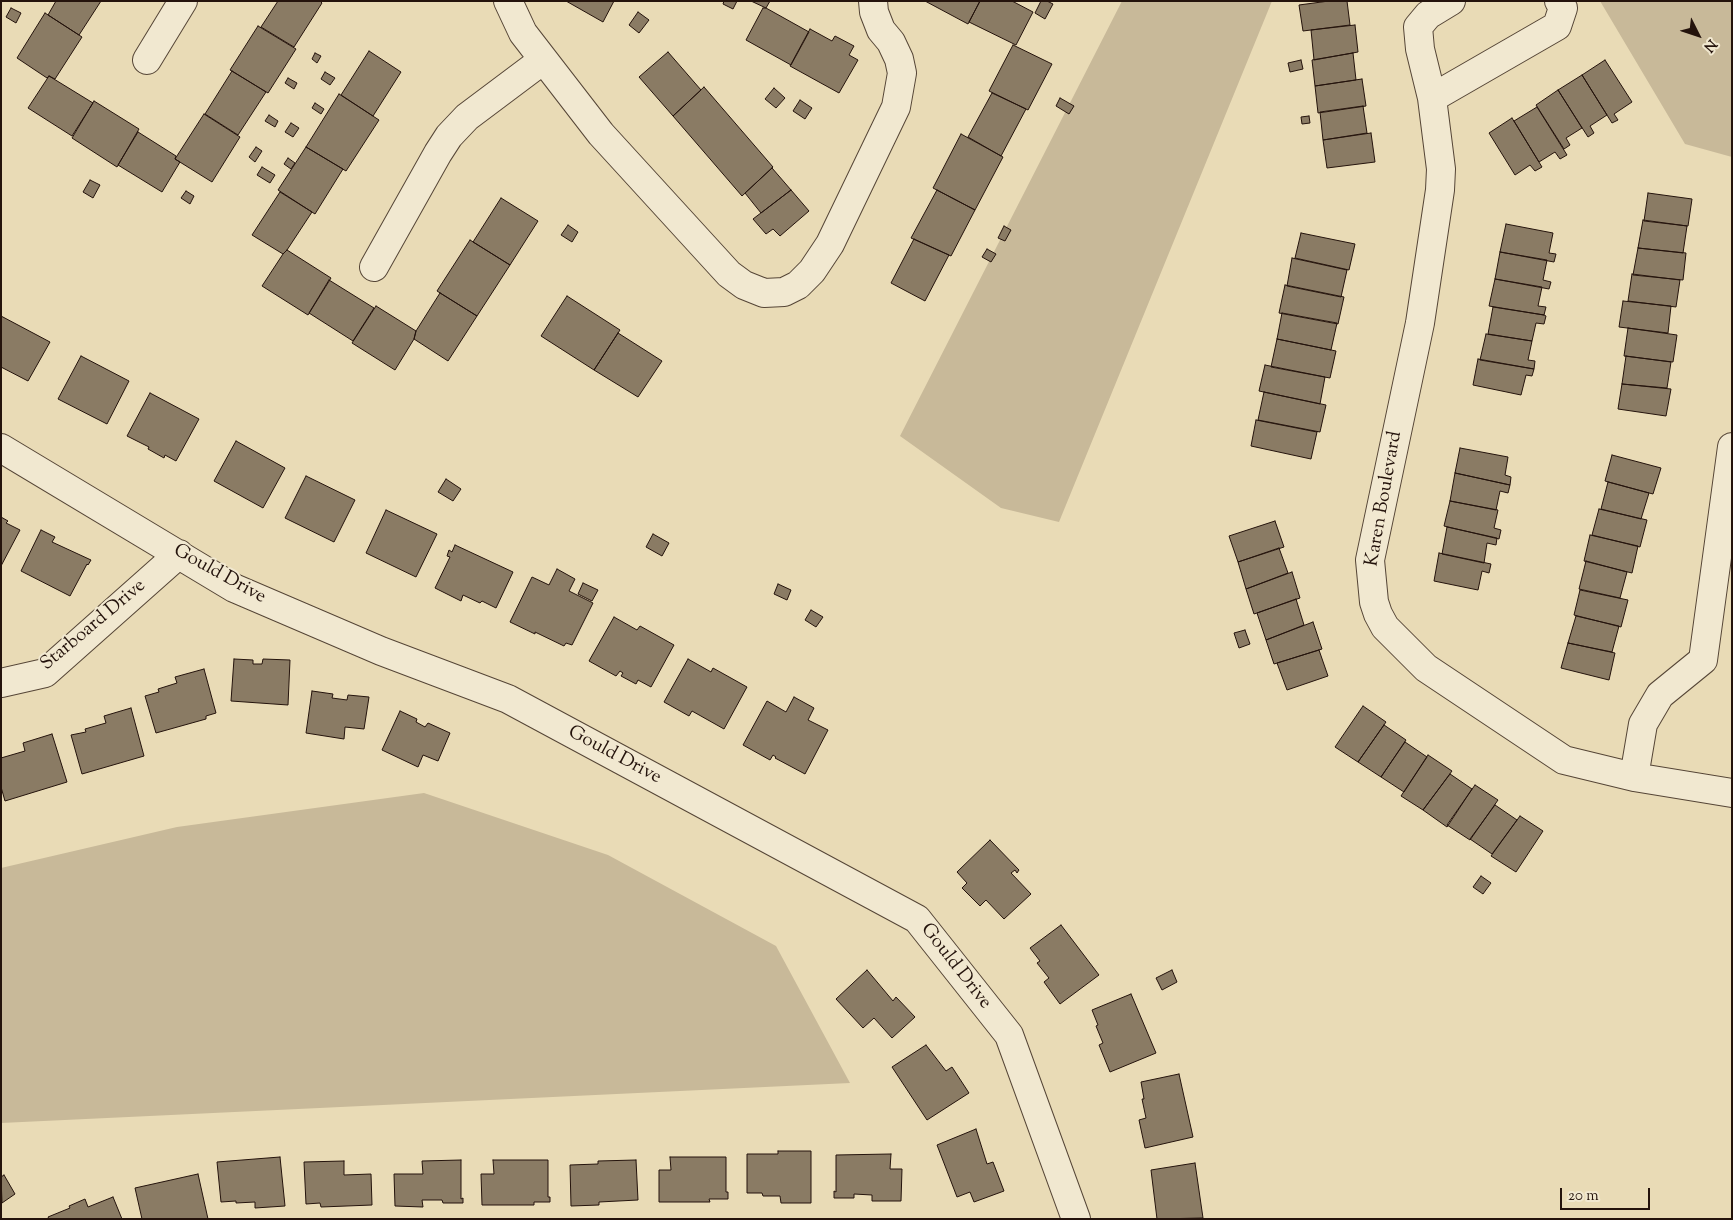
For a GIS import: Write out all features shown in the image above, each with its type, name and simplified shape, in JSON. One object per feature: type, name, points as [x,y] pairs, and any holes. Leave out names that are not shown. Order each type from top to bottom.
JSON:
[{"type":"street","points":[[147,60],[183,1]]},
{"type":"street","points":[[508,1],[523,34],[601,134],[729,274],[744,285],[764,293],[784,292],[798,285],[812,271],[830,244],[896,107],[902,73],[899,59],[891,42],[882,30],[874,12],[873,1]]},
{"type":"street","name":"Karen Boulevard","points":[[1451,1],[1428,14],[1418,27],[1420,49],[1432,98],[1441,168],[1440,190],[1420,323],[1370,560],[1374,602],[1386,627],[1426,668],[1564,760],[1634,776],[1732,793]]},
{"type":"street","points":[[1432,98],[1557,26],[1563,8],[1559,1]]},
{"type":"street","points":[[374,267],[449,136],[467,117],[542,60]]},
{"type":"street","points":[[1634,776],[1643,724],[1660,695],[1703,660],[1732,447]]},
{"type":"street","name":"Gould Drive","points":[[1,448],[234,588],[381,651],[508,698],[917,919],[1008,1035],[1076,1219]]},
{"type":"street","name":"Starboard Drive","points":[[1,683],[45,673],[179,554]]},
{"type":"shaded area","points":[[1122,1],[1272,1],[1059,522],[1001,508],[900,436]]},
{"type":"shaded area","points":[[1600,1],[1732,1],[1732,157],[1685,144]]},
{"type":"shaded area","points":[[424,793],[608,855],[776,946],[850,1083],[1,1123],[1,868],[177,827]]},
{"type":"building","points":[[56,1],[101,1],[79,35],[48,15]]},
{"type":"building","points":[[278,1],[320,1],[322,3],[294,47],[261,27]]},
{"type":"building","points":[[566,1],[614,1],[603,22]]},
{"type":"building","points":[[724,1],[737,1],[733,9],[723,4]]},
{"type":"building","points":[[751,1],[770,1],[766,8]]},
{"type":"building","points":[[925,1],[980,1],[968,24]]},
{"type":"building","points":[[980,1],[1012,1],[1033,12],[1016,45],[969,22]]},
{"type":"building","points":[[1041,1],[1053,4],[1045,19],[1035,13]]},
{"type":"building","points":[[1347,1],[1350,25],[1303,31],[1299,5]]},
{"type":"building","points":[[11,8],[21,13],[16,23],[6,17]]},
{"type":"building","points":[[763,8],[809,32],[791,65],[746,40]]},
{"type":"building","points":[[638,12],[649,20],[639,33],[629,25]]},
{"type":"building","points":[[45,13],[82,37],[55,79],[49,76],[47,78],[17,58]]},
{"type":"building","points":[[1355,25],[1358,52],[1314,60],[1311,30]]},
{"type":"building","points":[[258,26],[296,49],[268,93],[230,70]]},
{"type":"building","points":[[810,29],[832,41],[835,36],[854,46],[849,55],[858,60],[839,93],[790,66]]},
{"type":"building","points":[[1013,45],[1052,64],[1028,110],[989,91]]},
{"type":"building","points":[[369,51],[401,72],[373,116],[341,95]]},
{"type":"building","points":[[668,52],[701,90],[673,116],[639,77]]},
{"type":"building","points":[[315,53],[321,56],[317,63],[312,59]]},
{"type":"building","points":[[1353,53],[1356,80],[1315,86],[1312,60]]},
{"type":"building","points":[[1301,60],[1303,69],[1290,72],[1288,63]]},
{"type":"building","points":[[1605,60],[1632,102],[1614,114],[1618,120],[1612,123],[1582,75]]},
{"type":"building","points":[[232,71],[266,92],[238,135],[205,114]]},
{"type":"building","points":[[325,72],[335,78],[330,85],[321,79]]},
{"type":"building","points":[[1582,75],[1607,115],[1590,126],[1594,133],[1588,137],[1558,90]]},
{"type":"building","points":[[49,76],[93,103],[72,136],[28,108]]},
{"type":"building","points":[[288,78],[297,83],[294,89],[285,83]]},
{"type":"building","points":[[1362,79],[1366,106],[1318,113],[1315,86]]},
{"type":"building","points":[[704,87],[773,167],[742,196],[673,116]]},
{"type":"building","points":[[774,88],[785,98],[776,108],[765,99]]},
{"type":"building","points":[[1558,90],[1582,128],[1566,138],[1570,145],[1564,149],[1536,105]]},
{"type":"building","points":[[992,93],[1026,109],[1001,156],[968,137]]},
{"type":"building","points":[[339,94],[379,120],[346,171],[306,147]]},
{"type":"building","points":[[1060,98],[1074,106],[1069,114],[1056,106]]},
{"type":"building","points":[[800,100],[812,108],[805,119],[793,111]]},
{"type":"building","points":[[94,101],[139,129],[117,167],[72,138]]},
{"type":"building","points":[[315,103],[324,109],[321,114],[312,108]]},
{"type":"building","points":[[1363,106],[1367,133],[1323,140],[1320,112]]},
{"type":"building","points":[[1537,107],[1567,155],[1560,159],[1555,152],[1539,162],[1514,121]]},
{"type":"building","points":[[204,114],[240,137],[212,182],[175,159]]},
{"type":"building","points":[[269,115],[278,121],[275,127],[265,121]]},
{"type":"building","points":[[1309,116],[1310,123],[1302,124],[1301,117]]},
{"type":"building","points":[[1512,118],[1542,167],[1535,171],[1530,165],[1515,175],[1489,133]]},
{"type":"building","points":[[291,123],[299,128],[293,137],[285,132]]},
{"type":"building","points":[[138,132],[176,156],[175,159],[180,162],[162,192],[118,165]]},
{"type":"building","points":[[1371,133],[1375,162],[1327,168],[1323,140]]},
{"type":"building","points":[[961,134],[1003,157],[975,210],[933,188]]},
{"type":"building","points":[[256,147],[262,151],[255,162],[249,157]]},
{"type":"building","points":[[306,147],[343,169],[315,214],[278,190]]},
{"type":"building","points":[[288,158],[295,163],[291,169],[284,164]]},
{"type":"building","points":[[262,167],[275,175],[270,183],[257,175]]},
{"type":"building","points":[[772,168],[791,190],[761,213],[745,193]]},
{"type":"building","points":[[90,180],[100,185],[93,198],[83,192]]},
{"type":"building","points":[[791,190],[809,211],[780,236],[773,229],[766,234],[753,219]]},
{"type":"building","points":[[937,190],[975,210],[951,256],[911,238]]},
{"type":"building","points":[[186,191],[194,196],[190,204],[181,198]]},
{"type":"building","points":[[280,192],[312,212],[283,254],[252,235]]},
{"type":"building","points":[[1648,193],[1692,199],[1688,226],[1644,221]]},
{"type":"building","points":[[501,198],[538,221],[510,265],[473,242]]},
{"type":"building","points":[[1643,220],[1687,226],[1683,253],[1638,248]]},
{"type":"building","points":[[1506,224],[1553,233],[1549,253],[1556,254],[1554,262],[1500,252]]},
{"type":"building","points":[[568,225],[578,232],[572,242],[561,235]]},
{"type":"building","points":[[1004,226],[1011,230],[1005,241],[998,238]]},
{"type":"building","points":[[1301,233],[1355,244],[1349,270],[1295,258]]},
{"type":"building","points":[[914,239],[949,255],[925,301],[891,283]]},
{"type":"building","points":[[470,240],[510,265],[477,316],[437,291]]},
{"type":"building","points":[[1638,248],[1686,253],[1683,280],[1633,275]]},
{"type":"building","points":[[987,249],[996,254],[991,262],[982,257]]},
{"type":"building","points":[[287,250],[331,278],[308,315],[262,286]]},
{"type":"building","points":[[1500,252],[1547,260],[1543,280],[1551,282],[1549,289],[1495,279]]},
{"type":"building","points":[[1292,258],[1347,270],[1341,297],[1287,286]]},
{"type":"building","points":[[1632,274],[1680,280],[1676,307],[1628,301]]},
{"type":"building","points":[[1495,279],[1542,287],[1538,306],[1546,307],[1544,315],[1489,306]]},
{"type":"building","points":[[329,280],[374,308],[353,341],[309,313]]},
{"type":"building","points":[[1285,285],[1344,297],[1338,324],[1279,313]]},
{"type":"building","points":[[440,293],[477,316],[448,361],[414,339],[416,331]]},
{"type":"building","points":[[567,296],[620,330],[594,370],[541,336]]},
{"type":"building","points":[[1623,301],[1671,306],[1668,333],[1619,327]]},
{"type":"building","points":[[376,306],[416,331],[414,339],[395,370],[352,343]]},
{"type":"building","points":[[1493,307],[1544,315],[1546,316],[1544,324],[1536,323],[1532,341],[1488,334]]},
{"type":"building","points":[[1282,313],[1337,323],[1331,350],[1277,339]]},
{"type":"building","points":[[1,316],[50,342],[28,381],[1,367]]},
{"type":"building","points":[[1628,328],[1677,335],[1673,362],[1624,356]]},
{"type":"building","points":[[618,333],[662,361],[638,397],[594,370]]},
{"type":"building","points":[[1486,334],[1532,341],[1528,360],[1535,361],[1534,369],[1480,360]]},
{"type":"building","points":[[1277,339],[1336,351],[1330,378],[1271,367]]},
{"type":"building","points":[[81,356],[129,381],[107,424],[58,399]]},
{"type":"building","points":[[1626,356],[1671,362],[1667,388],[1622,384]]},
{"type":"building","points":[[1478,359],[1534,369],[1532,376],[1526,375],[1521,395],[1473,385]]},
{"type":"building","points":[[1265,365],[1325,377],[1320,404],[1259,391]]},
{"type":"building","points":[[1622,384],[1671,389],[1666,416],[1618,409]]},
{"type":"building","points":[[1264,392],[1326,405],[1320,432],[1258,420]]},
{"type":"building","points":[[150,393],[199,419],[176,461],[165,455],[164,458],[148,449],[149,447],[127,436]]},
{"type":"building","points":[[1256,420],[1317,432],[1311,459],[1251,446]]},
{"type":"building","points":[[236,441],[285,468],[263,508],[214,481]]},
{"type":"building","points":[[1460,448],[1508,457],[1505,475],[1511,477],[1510,485],[1455,473]]},
{"type":"building","points":[[1612,455],[1661,468],[1653,494],[1605,481]]},
{"type":"building","points":[[1455,473],[1510,485],[1508,493],[1500,491],[1496,510],[1450,501]]},
{"type":"building","points":[[306,476],[355,500],[334,542],[285,518]]},
{"type":"building","points":[[446,479],[461,489],[453,501],[438,492]]},
{"type":"building","points":[[1608,482],[1649,493],[1641,519],[1601,509]]},
{"type":"building","points":[[1450,501],[1498,510],[1494,528],[1501,530],[1499,539],[1444,526]]},
{"type":"building","points":[[1599,509],[1647,520],[1640,547],[1592,535]]},
{"type":"building","points":[[386,510],[437,534],[416,577],[366,553]]},
{"type":"building","points":[[1,517],[8,521],[6,523],[20,530],[1,566]]},
{"type":"building","points":[[1275,521],[1284,547],[1238,562],[1229,536]]},
{"type":"building","points":[[1447,527],[1497,538],[1496,545],[1487,543],[1484,563],[1442,554]]},
{"type":"building","points":[[41,530],[55,537],[52,542],[91,560],[70,596],[21,571]]},
{"type":"building","points":[[653,534],[669,543],[662,556],[646,547]]},
{"type":"building","points":[[1590,535],[1638,546],[1632,573],[1584,561]]},
{"type":"building","points":[[455,545],[513,572],[496,608],[463,595],[461,601],[435,588],[450,557],[447,556],[449,550],[452,552]]},
{"type":"building","points":[[1279,548],[1288,573],[1246,589],[1238,562]]},
{"type":"building","points":[[1439,553],[1491,564],[1489,573],[1482,571],[1478,590],[1434,581]]},
{"type":"building","points":[[1586,561],[1627,572],[1620,598],[1579,589]]},
{"type":"building","points":[[557,569],[575,579],[569,591],[593,603],[572,645],[566,643],[564,646],[510,622],[532,577],[549,585]]},
{"type":"building","points":[[1292,572],[1300,598],[1254,614],[1246,589]]},
{"type":"building","points":[[583,583],[598,590],[592,601],[578,594]]},
{"type":"building","points":[[778,584],[791,590],[787,600],[774,594]]},
{"type":"building","points":[[1580,590],[1628,600],[1621,627],[1574,615]]},
{"type":"building","points":[[1296,599],[1304,625],[1266,640],[1257,613]]},
{"type":"building","points":[[811,610],[823,617],[816,627],[805,620]]},
{"type":"building","points":[[1576,616],[1619,626],[1612,652],[1568,643]]},
{"type":"building","points":[[614,617],[637,630],[640,626],[674,645],[651,687],[638,680],[636,684],[621,676],[623,673],[620,671],[616,676],[589,661]]},
{"type":"building","points":[[1313,622],[1322,649],[1274,664],[1266,640]]},
{"type":"building","points":[[1245,630],[1250,644],[1239,648],[1234,633]]},
{"type":"building","points":[[1568,643],[1615,653],[1609,680],[1561,668]]},
{"type":"building","points":[[1319,650],[1328,676],[1287,690],[1277,663]]},
{"type":"building","points":[[234,659],[253,660],[253,664],[262,664],[263,659],[290,660],[288,705],[231,701]]},
{"type":"building","points":[[688,659],[711,672],[713,668],[747,687],[724,729],[692,711],[689,716],[664,702]]},
{"type":"building","points":[[204,669],[216,713],[206,716],[206,719],[156,733],[145,696],[159,692],[158,689],[177,683],[175,677]]},
{"type":"building","points":[[312,691],[333,694],[332,698],[347,700],[348,695],[369,697],[364,729],[345,727],[344,739],[306,733]]},
{"type":"building","points":[[794,697],[814,708],[808,720],[828,730],[805,774],[775,758],[773,755],[770,760],[743,745],[767,701],[786,712]]},
{"type":"building","points":[[1363,706],[1386,722],[1358,762],[1335,747]]},
{"type":"building","points":[[131,708],[144,756],[82,774],[71,735],[86,732],[85,729],[106,723],[104,716]]},
{"type":"building","points":[[400,711],[417,719],[416,722],[425,727],[428,723],[450,733],[438,761],[423,755],[418,767],[382,750]]},
{"type":"building","points":[[1384,725],[1406,740],[1381,777],[1358,762]]},
{"type":"building","points":[[52,734],[67,782],[5,801],[1,787],[1,758],[25,751],[23,743]]},
{"type":"building","points":[[1405,742],[1427,757],[1404,792],[1381,777]]},
{"type":"building","points":[[1428,755],[1452,771],[1423,810],[1401,796]]},
{"type":"building","points":[[1450,774],[1472,789],[1447,827],[1423,810]]},
{"type":"building","points":[[1475,785],[1498,800],[1470,840],[1447,825]]},
{"type":"building","points":[[1495,805],[1517,820],[1492,854],[1470,839]]},
{"type":"building","points":[[1520,816],[1543,831],[1516,872],[1491,856]]},
{"type":"building","points":[[990,840],[1019,870],[1017,873],[1015,870],[1011,873],[1031,894],[1004,919],[986,900],[980,906],[962,888],[967,883],[957,872]]},
{"type":"building","points":[[1481,876],[1491,883],[1483,894],[1473,887]]},
{"type":"building","points":[[1061,925],[1099,975],[1060,1004],[1044,982],[1049,978],[1037,963],[1040,961],[1030,948]]},
{"type":"building","points":[[867,970],[893,1001],[896,997],[915,1017],[892,1038],[874,1018],[863,1028],[836,999]]},
{"type":"building","points":[[1172,970],[1177,982],[1162,990],[1156,978]]},
{"type":"building","points":[[1131,994],[1156,1053],[1110,1072],[1099,1045],[1103,1043],[1092,1010]]},
{"type":"building","points":[[926,1045],[946,1071],[952,1067],[969,1093],[927,1120],[892,1067]]},
{"type":"building","points":[[1179,1074],[1193,1137],[1145,1148],[1139,1120],[1146,1118],[1141,1082]]},
{"type":"building","points":[[976,1129],[987,1164],[993,1162],[1004,1191],[974,1202],[970,1192],[957,1197],[937,1145]]},
{"type":"building","points":[[778,1151],[811,1151],[811,1203],[781,1203],[780,1196],[763,1196],[762,1193],[747,1193],[747,1154],[778,1154]]},
{"type":"building","points":[[891,1154],[890,1169],[902,1169],[901,1201],[872,1201],[872,1195],[854,1194],[854,1198],[834,1198],[834,1191],[836,1192],[836,1155]]},
{"type":"building","points":[[280,1157],[285,1206],[255,1208],[255,1202],[221,1202],[217,1162]]},
{"type":"building","points":[[670,1157],[726,1157],[726,1192],[728,1192],[728,1199],[709,1199],[710,1202],[659,1202],[659,1170],[671,1170]]},
{"type":"building","points":[[461,1160],[461,1199],[463,1198],[463,1203],[422,1200],[423,1207],[395,1206],[394,1174],[423,1174],[422,1161]]},
{"type":"building","points":[[493,1160],[548,1160],[548,1197],[550,1197],[550,1202],[534,1202],[534,1205],[482,1205],[481,1174],[494,1174]]},
{"type":"building","points":[[636,1160],[638,1200],[599,1202],[599,1205],[571,1206],[570,1165],[598,1164],[598,1161]]},
{"type":"building","points":[[344,1161],[344,1175],[371,1174],[372,1205],[321,1207],[320,1203],[306,1204],[304,1162]]},
{"type":"building","points":[[1195,1163],[1203,1218],[1157,1219],[1151,1170]]},
{"type":"building","points":[[198,1174],[208,1219],[142,1219],[135,1188]]},
{"type":"building","points":[[4,1175],[15,1194],[2,1203],[1,1177]]},
{"type":"building","points":[[113,1197],[122,1219],[49,1219],[48,1217],[70,1208],[69,1206],[85,1199],[88,1207]]}]
